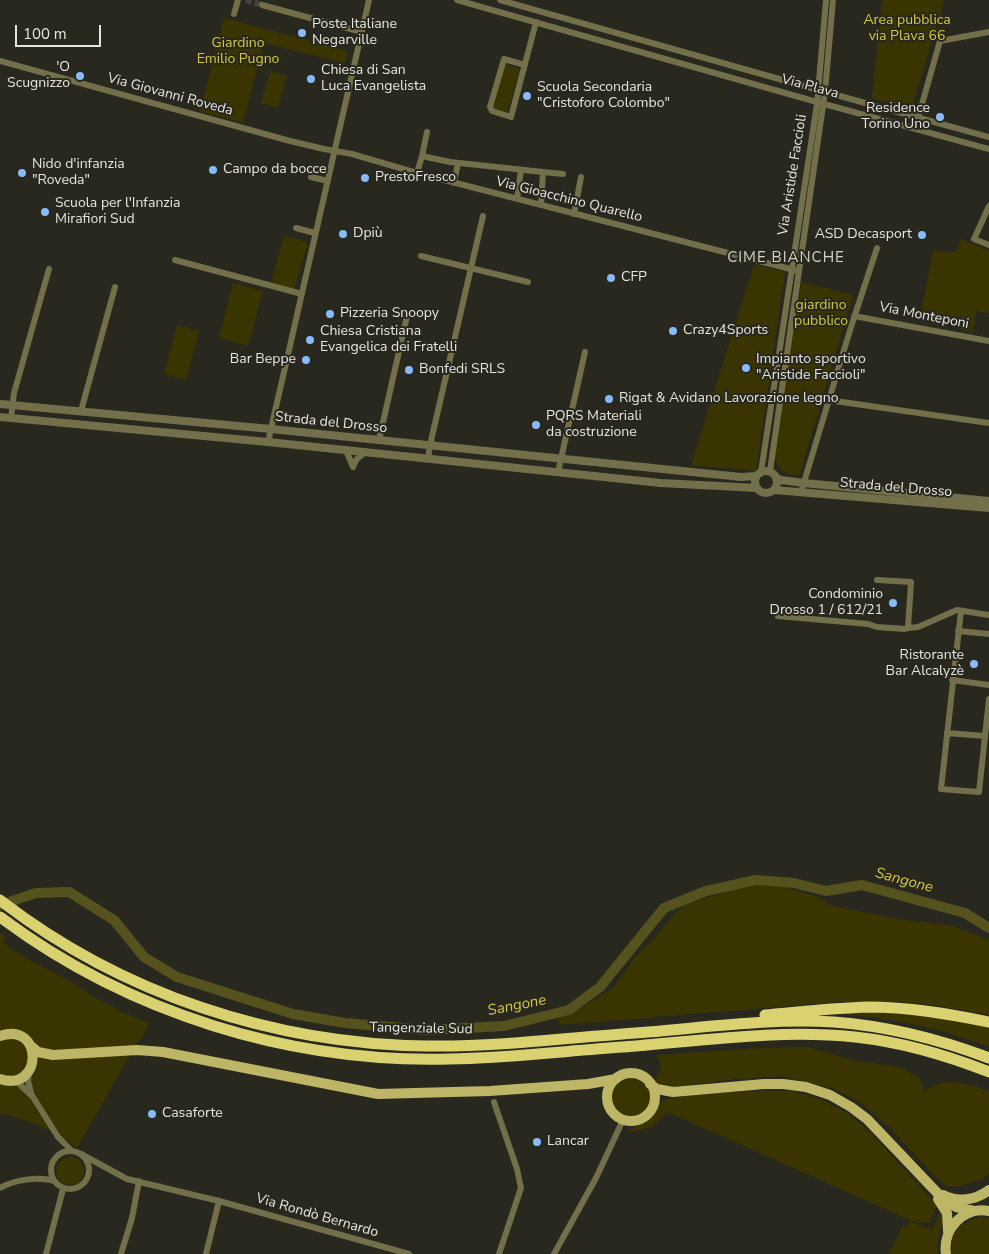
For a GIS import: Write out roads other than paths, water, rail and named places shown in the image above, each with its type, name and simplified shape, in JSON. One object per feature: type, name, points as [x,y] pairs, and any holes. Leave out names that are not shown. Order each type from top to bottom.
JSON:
[{"type":"highway","name":"Tangenziale Sud","points":[[0,900],[40,929],[95,962],[163,994],[226,1016],[310,1036],[369,1044],[454,1046],[784,1021],[840,1023],[907,1033],[950,1044],[989,1058]]},
{"type":"highway","name":"Tangenziale Sud","points":[[0,917],[23,934],[85,972],[156,1005],[190,1018],[272,1042],[345,1054],[386,1058],[449,1059],[736,1038],[803,1035],[855,1037],[901,1045],[954,1059],[989,1072]]},
{"type":"highway","points":[[676,1029],[730,1019],[808,1010],[870,1007],[932,1012],[989,1022]]},
{"type":"main road","points":[[0,1036],[17,1035],[22,1037],[38,1052],[53,1055],[152,1050],[378,1094],[490,1091],[588,1084],[616,1079],[629,1074],[637,1074],[644,1077],[657,1089],[674,1092],[773,1084],[794,1085],[818,1091],[842,1101],[874,1126],[944,1200],[951,1205],[980,1211]]},
{"type":"main road","points":[[30,1069],[33,1054],[31,1046]]},
{"type":"main road","points":[[0,1078],[15,1080],[53,1055]]},
{"type":"main road","points":[[608,1103],[608,1090],[616,1079]]},
{"type":"main road","points":[[588,1084],[608,1103],[613,1114],[623,1120],[638,1120],[644,1117],[662,1098],[674,1092]]},
{"type":"main road","points":[[650,1084],[654,1094],[653,1106]]},
{"type":"main road","points":[[917,1173],[944,1207],[948,1219],[946,1254]]},
{"type":"main road","points":[[933,1189],[946,1197],[964,1200],[978,1197],[989,1190]]},
{"type":"main road","points":[[948,1233],[953,1224],[962,1216],[980,1211],[989,1205]]},
{"type":"street","points":[[234,14],[238,0]]},
{"type":"street","points":[[268,442],[369,0]]},
{"type":"street","name":"Via Plava","points":[[457,0],[989,149]]},
{"type":"street","name":"Via Plava","points":[[500,0],[989,137]]},
{"type":"street","name":"Via Aristide Faccioli","points":[[770,471],[795,270],[820,103],[826,0]]},
{"type":"street","name":"Via Aristide Faccioli","points":[[821,91],[833,0]]},
{"type":"street","points":[[264,3],[362,32]]},
{"type":"street","points":[[525,65],[504,59],[490,107],[492,111],[510,117],[525,65],[536,22]]},
{"type":"street","points":[[918,118],[940,41],[989,32]]},
{"type":"street","points":[[613,44],[616,33]]},
{"type":"street","points":[[624,47],[627,36]]},
{"type":"street","name":"Via Giovanni Roveda","points":[[0,61],[206,118],[335,151]]},
{"type":"street","points":[[902,125],[904,114]]},
{"type":"street","points":[[417,173],[427,132]]},
{"type":"street","name":"Via Gioacchino Quarello","points":[[335,151],[795,270]]},
{"type":"street","points":[[422,156],[458,163],[563,174]]},
{"type":"street","points":[[454,183],[458,163]]},
{"type":"street","points":[[517,199],[521,170]]},
{"type":"street","points":[[541,205],[543,172]]},
{"type":"street","points":[[574,214],[580,176]]},
{"type":"street","points":[[311,177],[328,181]]},
{"type":"street","points":[[989,206],[974,239],[989,245]]},
{"type":"street","points":[[428,459],[483,216]]},
{"type":"street","points":[[296,228],[315,234]]},
{"type":"street","points":[[801,492],[854,316],[877,248]]},
{"type":"street","points":[[421,256],[472,270],[528,282]]},
{"type":"street","points":[[176,260],[302,294]]},
{"type":"street","points":[[11,418],[14,393],[49,269]]},
{"type":"street","name":"Via Aristide Faccioli","points":[[759,474],[795,270]]},
{"type":"street","points":[[81,411],[115,287]]},
{"type":"street","points":[[379,440],[407,316]]},
{"type":"street","name":"Via Monteponi","points":[[854,316],[989,341]]},
{"type":"street","points":[[558,472],[585,352]]},
{"type":"street","points":[[828,400],[989,423]]},
{"type":"street","name":"Strada del Drosso","points":[[0,404],[271,429],[741,477],[759,474]]},
{"type":"street","name":"Strada del Drosso","points":[[0,417],[268,442],[662,483],[757,488]]},
{"type":"street","points":[[177,434],[179,421]]},
{"type":"street","points":[[228,439],[230,426]]},
{"type":"street","name":"Strada del Drosso","points":[[346,450],[353,467],[356,460],[364,452]]},
{"type":"street","points":[[613,478],[614,464]]},
{"type":"street","points":[[770,471],[777,478],[777,484],[774,490],[765,493],[757,488],[755,483],[759,474],[770,471]]},
{"type":"street","name":"Strada del Drosso","points":[[777,478],[804,483],[989,501]]},
{"type":"street","name":"Strada del Drosso","points":[[774,490],[989,508]]},
{"type":"street","points":[[877,580],[911,582],[908,628]]},
{"type":"street","points":[[778,616],[868,624],[881,628],[905,630],[908,628],[918,628],[954,610],[989,615]]},
{"type":"street","points":[[960,611],[941,789],[979,792],[989,699]]},
{"type":"street","points":[[958,631],[989,634]]},
{"type":"street","points":[[952,680],[989,685]]},
{"type":"street","points":[[947,733],[985,736]]},
{"type":"street","points":[[30,1069],[28,1081],[33,1097]]},
{"type":"street","points":[[15,1080],[33,1097],[58,1136],[72,1151]]},
{"type":"street","points":[[494,1102],[522,1188],[499,1254]]},
{"type":"street","points":[[554,1254],[596,1178],[623,1120]]},
{"type":"street","points":[[0,1188],[13,1183],[40,1179],[54,1181],[63,1189],[76,1189],[81,1187],[89,1177],[89,1165],[81,1154],[72,1151],[65,1152],[55,1158],[51,1169],[54,1181]]},
{"type":"street","name":"Via Rondò Bernardo","points":[[81,1154],[127,1179],[219,1201],[409,1254]]},
{"type":"street","points":[[121,1254],[132,1218],[139,1181]]},
{"type":"street","points":[[46,1254],[63,1189]]},
{"type":"street","points":[[206,1254],[219,1201]]},
{"type":"waterway","name":"Sangone","points":[[0,905],[36,893],[69,892],[114,920],[144,957],[177,977],[293,1014],[345,1023],[426,1030],[504,1026],[569,1010],[600,987],[664,908],[706,891],[756,880],[794,883],[826,891],[862,885],[965,913],[989,928]]},
{"type":"tunnel","points":[[246,0],[262,5]]},
{"type":"place","name":"Poste Italiane Negarville","points":[[302,33]]},
{"type":"place","name":"'O Scugnizzo","points":[[80,76]]},
{"type":"place","name":"Chiesa di San Luca Evangelista","points":[[311,79]]},
{"type":"place","name":"Scuola Secondaria \"Cristoforo Colombo\"","points":[[527,96]]},
{"type":"place","name":"Residence Torino Uno","points":[[940,117]]},
{"type":"place","name":"Campo da bocce","points":[[213,170]]},
{"type":"place","name":"Nido d'infanzia \"Roveda\"","points":[[22,173]]},
{"type":"place","name":"PrestoFresco","points":[[365,178]]},
{"type":"place","name":"Scuola per l'Infanzia Mirafiori Sud","points":[[45,212]]},
{"type":"place","name":"Dpiù","points":[[343,234]]},
{"type":"place","name":"ASD Decasport","points":[[922,235]]},
{"type":"place","name":"CFP","points":[[611,278]]},
{"type":"place","name":"Pizzeria Snoopy","points":[[330,314]]},
{"type":"place","name":"Crazy4Sports","points":[[673,331]]},
{"type":"place","name":"Chiesa Cristiana Evangelica dei Fratelli","points":[[310,340]]},
{"type":"place","name":"Bar Beppe","points":[[306,360]]},
{"type":"place","name":"Impianto sportivo \"Aristide Faccioli\"","points":[[746,368]]},
{"type":"place","name":"Bonfedi SRLS","points":[[409,370]]},
{"type":"place","name":"Rigat & Avidano Lavorazione legno","points":[[609,399]]},
{"type":"place","name":"PQRS Materiali da costruzione","points":[[536,425]]},
{"type":"place","name":"Condominio Drosso 1 / 612/21","points":[[893,603]]},
{"type":"place","name":"Ristorante Bar Alcalyzè","points":[[974,664]]},
{"type":"place","name":"Casaforte","points":[[152,1114]]},
{"type":"place","name":"Lancar","points":[[537,1142]]},
{"type":"district","name":"CIME BIANCHE","points":[[786,258]]},
{"type":"park label","name":"Area pubblica via Plava 66","points":[[907,30]]},
{"type":"park label","name":"Giardino Emilio Pugno","points":[[238,52]]},
{"type":"park label","name":"giardino pubblico","points":[[821,314]]}]
